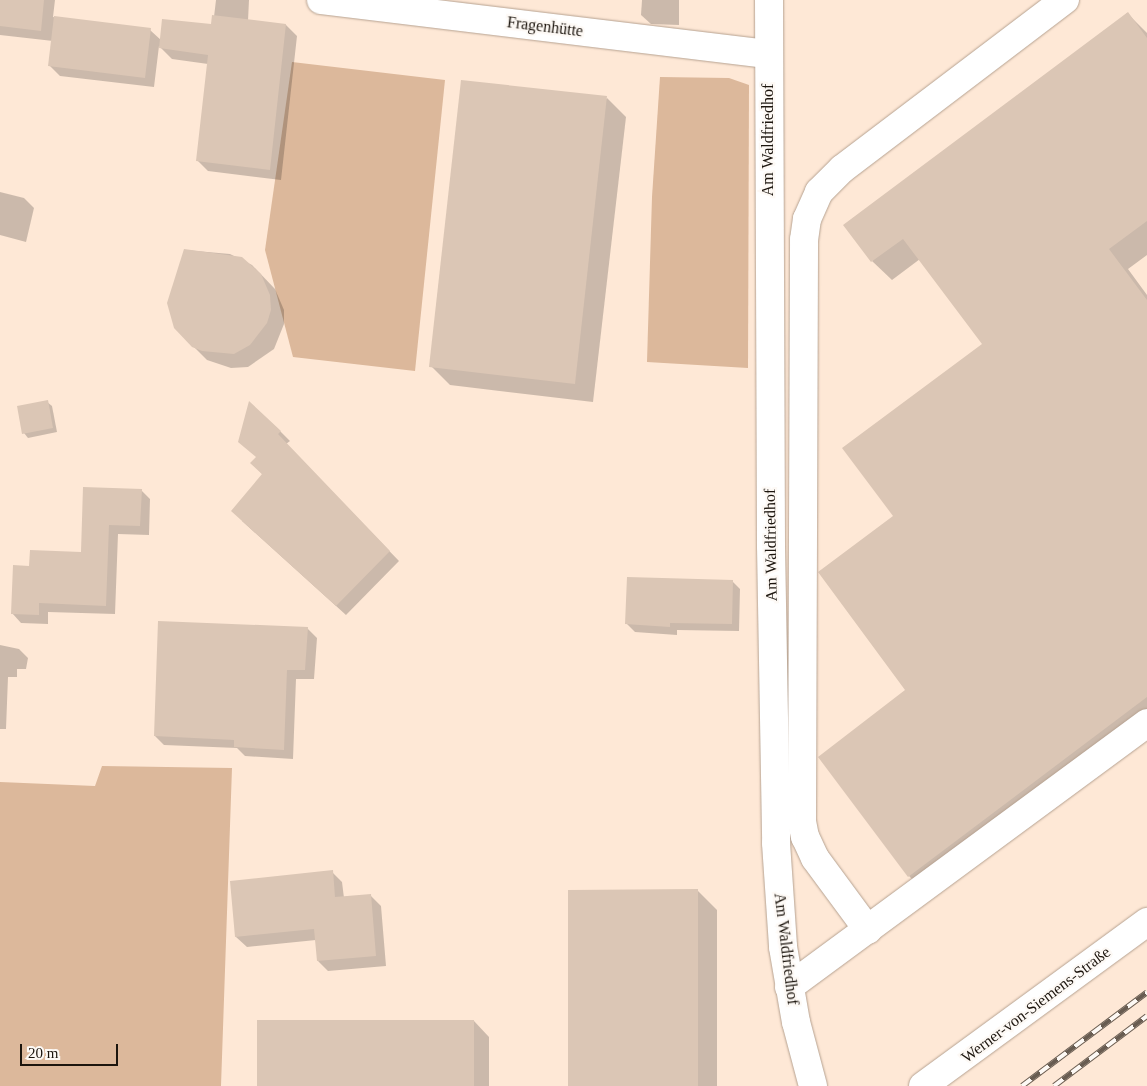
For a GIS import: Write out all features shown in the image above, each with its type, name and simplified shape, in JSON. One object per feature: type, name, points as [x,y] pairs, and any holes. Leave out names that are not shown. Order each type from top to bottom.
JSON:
[{"type":"street","name":"Fragenhütte","points":[[321,0],[351,2],[768,54]]},
{"type":"street","name":"Am Waldfriedhof","points":[[769,0],[776,834],[780,923],[789,987],[813,1086]]},
{"type":"street","points":[[868,930],[816,858],[805,837],[802,822],[804,240],[806,219],[819,192],[838,172],[1065,0]]},
{"type":"street","points":[[789,987],[1147,723]]},
{"type":"street","name":"Werner-von-Siemens-Straße","points":[[923,1086],[1147,922]]},
{"type":"shaded area","points":[[292,62],[445,80],[415,371],[293,357],[265,250]]},
{"type":"shaded area","points":[[660,77],[729,78],[749,85],[748,368],[647,362],[652,197]]},
{"type":"shaded area","points":[[102,766],[232,768],[221,1086],[0,1086],[0,782],[95,786]]},
{"type":"building","points":[[0,0],[44,0],[41,31],[0,26]]},
{"type":"building","points":[[1128,12],[1147,38],[1147,221],[1109,249],[1147,300],[1147,697],[908,877],[818,757],[905,690],[818,572],[893,516],[842,448],[982,344],[903,239],[871,262],[843,225]]},
{"type":"building","points":[[212,15],[286,24],[270,170],[196,161],[208,55],[159,48],[162,19],[211,24]]},
{"type":"building","points":[[54,16],[151,28],[145,78],[48,66]]},
{"type":"building","points":[[461,80],[607,96],[575,384],[429,367]]},
{"type":"building","points":[[184,249],[242,257],[261,274],[270,295],[271,310],[267,323],[250,345],[234,354],[202,351],[192,347],[174,328],[167,303]]},
{"type":"building","points":[[48,400],[53,428],[22,434],[17,406]]},
{"type":"building","points":[[249,401],[281,431],[278,434],[390,551],[336,606],[231,511],[262,474],[250,463],[256,457],[238,442]]},
{"type":"building","points":[[83,487],[142,489],[140,526],[109,525],[106,606],[39,603],[39,615],[11,614],[13,565],[29,566],[30,550],[81,552]]},
{"type":"building","points":[[627,577],[733,580],[732,624],[670,623],[670,627],[625,624]]},
{"type":"building","points":[[158,621],[308,627],[305,670],[287,670],[284,750],[234,747],[234,740],[154,736]]},
{"type":"building","points":[[333,870],[335,897],[371,894],[376,956],[317,961],[314,929],[235,937],[230,881]]},
{"type":"building","points":[[698,889],[698,1086],[568,1086],[568,890]]},
{"type":"building","points":[[257,1020],[474,1020],[474,1086],[257,1086]]},
{"type":"railway","points":[[1022,1086],[1147,992]]},
{"type":"railway","points":[[1054,1086],[1147,1016]]}]
